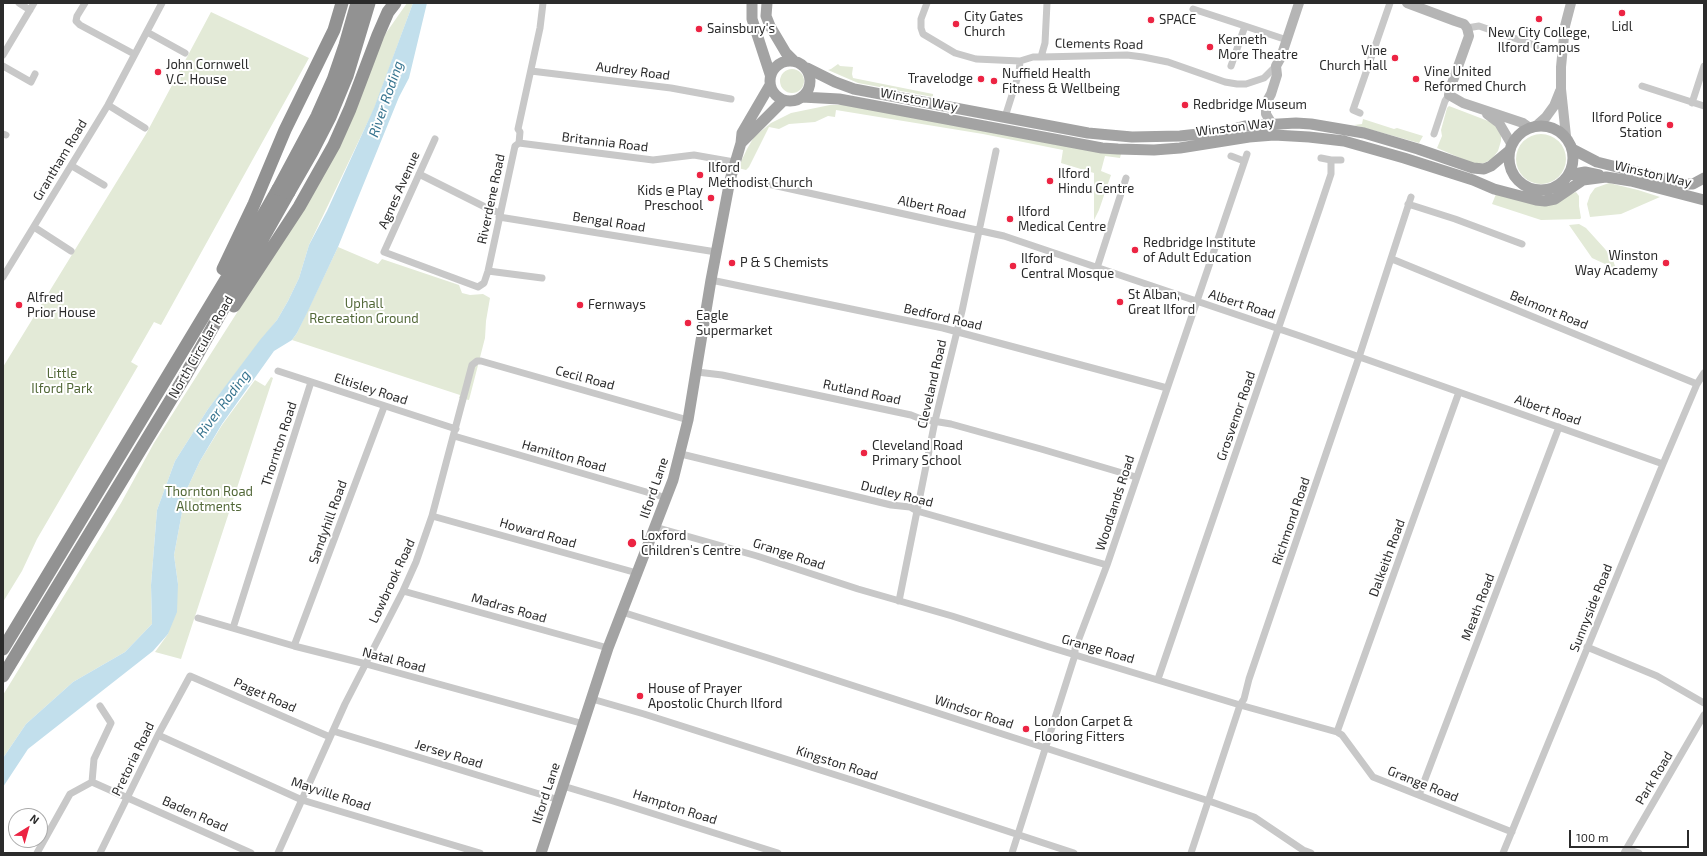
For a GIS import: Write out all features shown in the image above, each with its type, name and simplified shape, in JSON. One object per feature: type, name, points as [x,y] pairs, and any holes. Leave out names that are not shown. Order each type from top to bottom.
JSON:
[{"type":"highway","points":[[193,332],[254,204],[285,130],[334,30],[342,3]]},
{"type":"highway","points":[[347,3],[350,9],[359,15],[368,18],[392,8]]},
{"type":"highway","name":"North Circular Road","points":[[3,676],[184,378],[284,190],[333,80],[345,46],[357,3]]},
{"type":"highway","name":"North Circular Road","points":[[3,648],[234,266],[284,190],[312,152],[330,117],[347,76],[369,3]]},
{"type":"highway","points":[[184,378],[217,333],[312,186],[334,145],[350,109],[374,44],[392,8]]},
{"type":"main road","points":[[752,3],[752,19],[774,94],[784,100],[796,100],[802,97],[807,91],[810,85],[810,74],[807,68],[793,60],[786,52],[770,26],[766,16],[767,3]]},
{"type":"main road","points":[[770,79],[777,64],[784,61],[793,60]]},
{"type":"main road","name":"Winston Way","points":[[807,68],[835,82],[854,89],[1088,133],[1132,137],[1202,135],[1245,126],[1311,124],[1358,132],[1418,149],[1472,168],[1484,169],[1491,166],[1510,148]]},
{"type":"main road","name":"Ilford Lane","points":[[541,853],[608,648],[667,498],[688,420],[711,280],[734,162],[741,143],[742,133],[770,79]]},
{"type":"main road","name":"Winston Way","points":[[802,97],[839,99],[1102,148],[1154,150],[1180,148],[1249,137],[1274,135],[1344,141],[1367,146],[1524,198],[1545,201],[1559,197],[1583,180],[1606,177],[1631,181],[1704,200]]},
{"type":"main road","name":"Ilford Lane","points":[[741,143],[784,100]]},
{"type":"main road","points":[[1473,180],[1509,186],[1523,186],[1531,189],[1548,190],[1563,182],[1569,175],[1572,167],[1572,148],[1566,136],[1555,129],[1543,125],[1533,127],[1519,135],[1510,148],[1509,166],[1517,180],[1523,186]]},
{"type":"main road","name":"Winston Way","points":[[1572,148],[1597,162],[1672,181],[1693,184],[1704,178]]},
{"type":"main road","points":[[1569,175],[1585,172],[1606,177]]},
{"type":"street","points":[[19,3],[30,10]]},
{"type":"street","points":[[3,55],[34,3]]},
{"type":"street","points":[[85,3],[77,16],[76,21],[80,25],[134,54]]},
{"type":"street","name":"Grantham Road","points":[[3,277],[5,267],[34,227],[108,106],[162,3]]},
{"type":"street","name":"Riverdene Road","points":[[482,285],[488,271],[515,146],[519,143],[520,132],[518,128],[540,28],[542,3]]},
{"type":"street","name":"Clements Road","points":[[927,3],[921,19],[923,34],[955,53],[976,60],[1020,61],[1033,57],[1127,55],[1168,62],[1225,82],[1237,84],[1246,84],[1264,78],[1276,66],[1287,40],[1299,3]]},
{"type":"street","points":[[1041,57],[1044,43],[1047,3]]},
{"type":"street","points":[[1355,113],[1390,3]]},
{"type":"street","points":[[1407,3],[1464,24],[1467,28],[1469,36],[1434,134]]},
{"type":"street","points":[[1566,136],[1561,89],[1565,26],[1570,3]]},
{"type":"street","points":[[1193,9],[1287,40]]},
{"type":"street","points":[[1231,66],[1244,26]]},
{"type":"street","points":[[1467,28],[1479,26],[1540,48]]},
{"type":"street","points":[[147,32],[185,53]]},
{"type":"street","points":[[1004,117],[1019,72],[1020,61]]},
{"type":"street","points":[[3,66],[31,82],[35,74]]},
{"type":"street","points":[[1272,124],[1266,114],[1266,103],[1271,94],[1277,75],[1276,66]]},
{"type":"street","points":[[1692,103],[1704,66]]},
{"type":"street","name":"Audrey Road","points":[[530,71],[672,88],[731,99]]},
{"type":"street","points":[[1642,86],[1704,106]]},
{"type":"street","points":[[1449,95],[1454,99],[1482,110],[1533,127],[1546,117],[1554,106],[1561,89]]},
{"type":"street","points":[[108,106],[145,128]]},
{"type":"street","points":[[1482,110],[1500,124],[1510,148]]},
{"type":"street","name":"Agnes Avenue","points":[[435,139],[384,252],[467,284],[478,287],[482,285]]},
{"type":"street","name":"Britannia Road","points":[[519,143],[653,160],[672,156],[694,155],[734,162]]},
{"type":"street","name":"Cleveland Road","points":[[899,601],[935,421],[957,332],[996,151]]},
{"type":"street","name":"Woodlands Road","points":[[1012,853],[1075,655],[1076,646],[1107,565],[1245,157],[1232,156]]},
{"type":"street","points":[[1321,158],[1341,160]]},
{"type":"street","name":"Grosvenor Road","points":[[1158,679],[1331,174],[1331,160]]},
{"type":"street","points":[[72,166],[104,185]]},
{"type":"street","name":"Bengal Road","points":[[419,174],[499,215],[716,252]]},
{"type":"street","points":[[1097,268],[1126,178]]},
{"type":"street","name":"Albert Road","points":[[759,182],[979,229],[1004,236],[1359,357],[1663,464]]},
{"type":"street","name":"Richmond Road","points":[[1191,853],[1392,259],[1411,197]]},
{"type":"street","points":[[1408,204],[1455,219],[1522,244]]},
{"type":"street","points":[[34,227],[71,251]]},
{"type":"street","name":"Belmont Road","points":[[1392,259],[1698,384]]},
{"type":"street","points":[[488,271],[542,278]]},
{"type":"street","name":"Bedford Road","points":[[711,280],[957,332],[1167,388]]},
{"type":"street","name":"Cecil Road","points":[[475,362],[481,361],[688,420]]},
{"type":"street","name":"Lowbrook Road","points":[[278,853],[331,734],[416,562],[432,516],[471,370],[475,362]]},
{"type":"street","name":"Eltisley Road","points":[[278,371],[384,406],[455,433]]},
{"type":"street","name":"Rutland Road","points":[[697,372],[736,378],[935,421],[1136,477]]},
{"type":"street","name":"Sunnyside Road","points":[[1503,853],[1663,464],[1698,384],[1704,374]]},
{"type":"street","name":"Thornton Road","points":[[233,628],[311,382]]},
{"type":"street","name":"Dalkeith Road","points":[[1337,732],[1459,392]]},
{"type":"street","name":"Sandyhill Road","points":[[294,646],[384,406]]},
{"type":"street","name":"Meath Road","points":[[1419,795],[1559,427]]},
{"type":"street","name":"Hamilton Road","points":[[455,433],[667,498]]},
{"type":"street","name":"Dudley Road","points":[[680,454],[891,505],[910,507],[917,511],[1107,565]]},
{"type":"street","name":"Howard Road","points":[[432,516],[637,573]]},
{"type":"street","name":"Grange Road","points":[[655,527],[758,556],[899,601],[1240,705],[1337,732],[1342,734],[1373,777],[1512,832]]},
{"type":"street","name":"Madras Road","points":[[403,591],[608,648]]},
{"type":"street","name":"Windsor Road","points":[[622,612],[1209,801],[1254,817],[1303,850],[1311,853]]},
{"type":"street","name":"Natal Road","points":[[198,618],[294,646],[366,664],[584,724]]},
{"type":"street","points":[[1587,647],[1657,676],[1704,703]]},
{"type":"street","name":"Paget Road","points":[[190,676],[331,734]]},
{"type":"street","name":"Pretoria Road","points":[[100,853],[158,735],[190,676]]},
{"type":"street","name":"Kingston Road","points":[[592,699],[781,758],[1074,853]]},
{"type":"street","points":[[37,853],[70,794],[92,782],[94,759],[111,723],[100,706]]},
{"type":"street","name":"Park Road","points":[[1625,851],[1704,716]]},
{"type":"street","name":"Jersey Road","points":[[331,734],[559,800]]},
{"type":"street","name":"Mayville Road","points":[[158,735],[302,800],[480,853]]},
{"type":"street","name":"Baden Road","points":[[92,782],[251,853]]},
{"type":"street","name":"Hampton Road","points":[[563,786],[778,853]]},
{"type":"street","points":[[1625,851],[1639,853]]},
{"type":"green space","points":[[407,3],[413,3],[374,109],[309,245],[299,278],[288,301],[277,320],[208,409],[175,461],[157,510],[151,585],[152,624],[125,652],[73,682],[26,724],[3,758],[3,695],[121,503],[154,443],[266,267],[386,33]]},
{"type":"green space","name":"Little Ilford Park","points":[[211,12],[309,58],[161,325],[154,322],[131,362],[138,366],[37,539],[22,571],[3,602],[3,367],[146,134]]},
{"type":"green space","points":[[838,64],[840,66],[853,67],[853,78],[933,94],[933,97],[858,83],[828,70]]},
{"type":"green space","points":[[792,69],[800,73],[804,81],[800,89],[792,93],[784,89],[780,81],[784,73]]},
{"type":"green space","points":[[830,105],[850,105],[1121,154],[1120,158],[1105,156],[1101,171],[1111,175],[1094,220],[1094,173],[1061,163],[1063,150],[983,134],[836,110],[835,117],[828,116],[815,122],[789,124],[779,129],[769,127],[749,167],[746,170],[738,168],[754,137],[771,123],[791,113]]},
{"type":"green space","points":[[1449,106],[1496,124],[1501,134],[1501,141],[1498,151],[1492,159],[1484,163],[1472,163],[1437,148],[1442,136],[1441,130],[1447,108]]},
{"type":"green space","points":[[1363,119],[1423,136],[1419,143],[1354,125],[1362,124]]},
{"type":"green space","points":[[1541,134],[1550,136],[1561,145],[1566,159],[1564,168],[1555,179],[1541,184],[1532,182],[1521,173],[1516,159],[1518,150],[1527,139]]},
{"type":"green space","points":[[1609,183],[1660,197],[1621,214],[1590,217],[1587,204],[1590,195],[1595,188]]},
{"type":"green space","points":[[1576,192],[1579,196],[1580,219],[1541,220],[1492,204],[1496,194],[1562,198]]},
{"type":"green space","points":[[1579,224],[1586,228],[1605,249],[1613,260],[1616,269],[1592,258],[1569,225]]},
{"type":"green space","name":"Uphall Recreation Ground","points":[[338,247],[378,264],[382,259],[459,285],[462,293],[470,295],[483,294],[490,298],[485,338],[469,400],[459,398],[460,395],[292,340],[297,333]]},
{"type":"green space","name":"Thornton Road Allotments","points":[[271,377],[273,378],[181,659],[155,652],[168,634],[178,584],[174,555],[186,491],[200,461],[222,425],[255,380],[265,386]]},
{"type":"water","name":"River Roding","points":[[413,3],[427,3],[409,78],[399,97],[338,247],[297,333],[292,340],[274,351],[222,424],[200,461],[186,491],[174,555],[178,584],[177,612],[168,634],[153,651],[28,749],[3,787],[3,758],[26,724],[73,682],[125,652],[152,624],[151,585],[157,510],[175,461],[208,409],[277,320],[288,301],[299,278],[309,245],[327,211],[374,108]]},
{"type":"place","name":"Lidl","points":[[1622,13]]},
{"type":"place","name":"New City College, Ilford Campus","points":[[1539,19]]},
{"type":"place","name":"SPACE","points":[[1151,20]]},
{"type":"place","name":"City Gates Church","points":[[956,24]]},
{"type":"place","name":"Sainsbury's","points":[[699,29]]},
{"type":"place","name":"Kenneth More Theatre","points":[[1210,47]]},
{"type":"place","name":"Vine Church Hall","points":[[1395,58]]},
{"type":"place","name":"John Cornwell V.C. House","points":[[158,72]]},
{"type":"place","name":"Travelodge","points":[[981,79]]},
{"type":"place","name":"Vine United Reformed Church","points":[[1416,79]]},
{"type":"place","name":"Nuffield Health Fitness & Wellbeing","points":[[994,81]]},
{"type":"place","name":"Redbridge Museum","points":[[1185,105]]},
{"type":"place","name":"Ilford Police Station","points":[[1670,125]]},
{"type":"place","name":"Ilford Methodist Church","points":[[700,175]]},
{"type":"place","name":"Ilford Hindu Centre","points":[[1050,181]]},
{"type":"place","name":"Kids @ Play Preschool","points":[[711,198]]},
{"type":"place","name":"Ilford Medical Centre","points":[[1010,219]]},
{"type":"place","name":"Redbridge Institute of Adult Education","points":[[1135,250]]},
{"type":"place","name":"P & S Chemists","points":[[732,263]]},
{"type":"place","name":"Winston Way Academy","points":[[1666,263]]},
{"type":"place","name":"Ilford Central Mosque","points":[[1013,266]]},
{"type":"place","name":"St Alban, Great Ilford","points":[[1120,302]]},
{"type":"place","name":"Alfred Prior House","points":[[19,305]]},
{"type":"place","name":"Fernways","points":[[580,305]]},
{"type":"place","name":"Eagle Supermarket","points":[[688,323]]},
{"type":"place","name":"Cleveland Road Primary School","points":[[864,453]]},
{"type":"place","name":"Loxford Children's Centre","points":[[632,543]]},
{"type":"place","name":"House of Prayer Apostolic Church Ilford","points":[[640,696]]},
{"type":"place","name":"London Carpet & Flooring Fitters","points":[[1026,729]]}]
